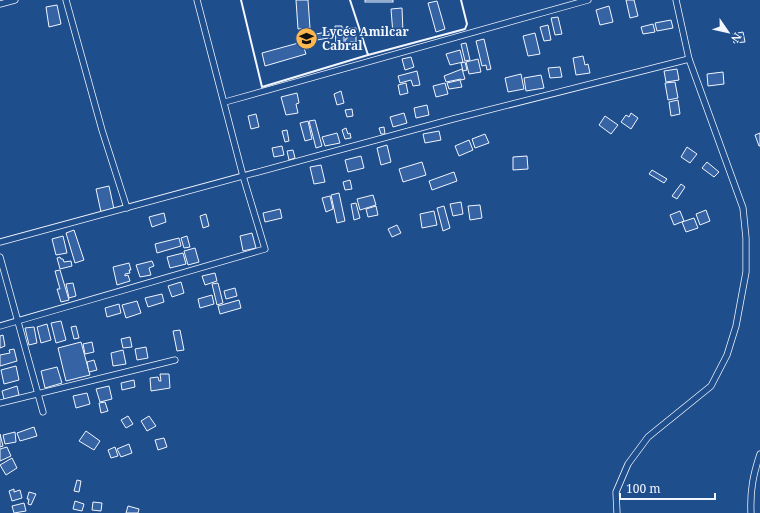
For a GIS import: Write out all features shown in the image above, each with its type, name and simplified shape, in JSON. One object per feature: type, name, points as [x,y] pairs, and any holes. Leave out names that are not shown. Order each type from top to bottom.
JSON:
[{"type":"street","points":[[0,4],[15,0]]},
{"type":"street","points":[[66,0],[102,130],[127,208]]},
{"type":"street","points":[[0,326],[265,249],[243,176],[225,102],[197,0]]},
{"type":"street","points":[[225,102],[588,0]]},
{"type":"street","points":[[617,513],[616,492],[628,464],[648,437],[711,386],[727,355],[736,326],[746,272],[746,238],[743,208],[689,59],[676,0]]},
{"type":"street","points":[[0,242],[452,119],[689,59]]},
{"type":"street","points":[[0,257],[43,412]]},
{"type":"street","points":[[0,403],[175,360]]},
{"type":"street","points":[[751,513],[750,494],[760,454]]},
{"type":"building","points":[[296,0],[308,0],[310,28],[298,29]]},
{"type":"building","points":[[365,0],[393,0],[393,2],[365,2]]},
{"type":"building","points":[[626,0],[634,0],[638,16],[630,18]]},
{"type":"building","points":[[437,1],[445,29],[436,32],[428,3]]},
{"type":"building","points":[[57,5],[61,24],[49,27],[46,7]]},
{"type":"building","points":[[609,6],[613,22],[600,25],[596,10]]},
{"type":"building","points":[[402,8],[403,33],[393,34],[391,9]]},
{"type":"building","points":[[558,17],[562,34],[555,35],[551,18]]},
{"type":"building","points":[[671,20],[673,28],[657,31],[655,23]]},
{"type":"building","points":[[653,24],[655,32],[643,34],[641,27]]},
{"type":"building","points":[[548,25],[551,40],[544,41],[540,27]]},
{"type":"building","points":[[335,26],[342,26],[342,29],[356,28],[356,42],[350,42],[350,46],[346,46],[345,39],[347,39],[347,35],[344,35],[344,46],[336,47]]},
{"type":"building","points":[[332,31],[334,37],[317,40],[316,34]]},
{"type":"building","points":[[743,32],[745,42],[734,43],[732,34]]},
{"type":"building","points":[[535,33],[540,54],[528,56],[523,36]]},
{"type":"building","points":[[484,39],[491,69],[487,70],[486,65],[482,66],[476,41]]},
{"type":"building","points":[[302,42],[306,54],[265,66],[262,53]]},
{"type":"building","points":[[466,43],[470,60],[465,61],[461,44]]},
{"type":"building","points":[[460,50],[463,62],[450,65],[446,54]]},
{"type":"building","points":[[583,56],[585,65],[588,64],[590,73],[576,75],[573,58]]},
{"type":"building","points":[[411,57],[414,67],[405,70],[402,59]]},
{"type":"building","points":[[478,59],[481,72],[469,74],[466,62]]},
{"type":"building","points":[[465,62],[467,70],[463,71],[461,63]]},
{"type":"building","points":[[560,67],[562,77],[550,78],[548,68]]},
{"type":"building","points":[[462,69],[465,79],[446,82],[444,76]]},
{"type":"building","points":[[677,69],[679,80],[666,82],[664,71]]},
{"type":"building","points":[[417,71],[420,85],[413,86],[411,80],[400,83],[398,76]]},
{"type":"building","points":[[723,72],[724,84],[708,86],[707,74]]},
{"type":"building","points":[[521,74],[524,89],[508,92],[505,78]]},
{"type":"building","points":[[541,75],[544,88],[526,91],[524,78]]},
{"type":"building","points":[[460,80],[462,87],[449,89],[447,83]]},
{"type":"building","points":[[675,82],[678,98],[668,100],[665,83]]},
{"type":"building","points":[[406,83],[408,93],[400,95],[398,85]]},
{"type":"building","points":[[445,83],[448,94],[436,97],[433,86]]},
{"type":"building","points":[[341,91],[344,103],[337,105],[334,94]]},
{"type":"building","points":[[297,93],[299,103],[296,104],[298,113],[286,115],[281,97]]},
{"type":"building","points":[[678,100],[680,114],[671,116],[669,102]]},
{"type":"building","points":[[427,105],[429,115],[416,118],[414,108]]},
{"type":"building","points":[[352,109],[353,116],[347,117],[345,110]]},
{"type":"building","points":[[404,113],[407,123],[393,127],[390,117]]},
{"type":"building","points":[[631,113],[638,118],[631,129],[621,122],[626,115],[629,117]]},
{"type":"building","points":[[256,114],[259,127],[251,129],[248,116]]},
{"type":"building","points":[[605,116],[618,125],[611,134],[599,125]]},
{"type":"building","points":[[315,120],[322,146],[316,148],[309,121]]},
{"type":"building","points":[[308,121],[312,139],[305,141],[300,123]]},
{"type":"building","points":[[384,127],[385,134],[381,134],[379,128]]},
{"type":"building","points":[[346,128],[348,134],[350,133],[351,138],[345,139],[342,130]]},
{"type":"building","points":[[287,130],[289,141],[285,142],[282,131]]},
{"type":"building","points":[[439,131],[441,140],[425,143],[423,134]]},
{"type":"building","points":[[337,133],[340,143],[325,146],[322,137]]},
{"type":"building","points":[[760,133],[760,146],[759,146],[755,135]]},
{"type":"building","points":[[485,134],[489,143],[475,148],[472,139]]},
{"type":"building","points":[[469,140],[473,150],[459,156],[455,146]]},
{"type":"building","points":[[387,145],[391,162],[381,165],[377,148]]},
{"type":"building","points":[[282,146],[284,155],[274,157],[272,148]]},
{"type":"building","points":[[687,147],[697,154],[690,163],[681,157]]},
{"type":"building","points":[[293,150],[295,158],[289,160],[287,151]]},
{"type":"building","points":[[361,156],[364,168],[348,172],[345,160]]},
{"type":"building","points":[[527,156],[528,169],[513,170],[513,157]]},
{"type":"building","points":[[422,162],[426,175],[403,182],[399,169]]},
{"type":"building","points":[[707,162],[719,172],[714,177],[702,168]]},
{"type":"building","points":[[321,165],[325,182],[314,184],[310,167]]},
{"type":"building","points":[[652,170],[667,179],[664,183],[649,174]]},
{"type":"building","points":[[454,172],[457,181],[432,190],[429,181]]},
{"type":"building","points":[[350,180],[352,189],[345,190],[343,182]]},
{"type":"building","points":[[681,184],[685,187],[677,199],[672,196]]},
{"type":"building","points":[[109,186],[114,209],[101,212],[96,189]]},
{"type":"building","points":[[339,193],[345,221],[337,223],[331,195]]},
{"type":"building","points":[[373,195],[376,205],[360,210],[357,199]]},
{"type":"building","points":[[330,196],[333,209],[326,212],[322,198]]},
{"type":"building","points":[[461,202],[463,214],[453,216],[450,204]]},
{"type":"building","points":[[356,203],[360,218],[354,220],[351,204]]},
{"type":"building","points":[[480,205],[482,218],[470,220],[468,206]]},
{"type":"building","points":[[376,206],[378,215],[368,217],[366,209]]},
{"type":"building","points":[[444,206],[450,228],[443,231],[437,208]]},
{"type":"building","points":[[280,209],[282,218],[265,222],[263,213]]},
{"type":"building","points":[[706,210],[710,221],[700,225],[696,214]]},
{"type":"building","points":[[434,211],[437,225],[422,228],[420,214]]},
{"type":"building","points":[[680,211],[684,221],[674,225],[670,215]]},
{"type":"building","points":[[164,213],[166,222],[152,227],[149,217]]},
{"type":"building","points":[[206,214],[209,226],[203,228],[200,216]]},
{"type":"building","points":[[694,218],[698,228],[686,232],[682,222]]},
{"type":"building","points":[[397,225],[401,233],[392,237],[388,229]]},
{"type":"building","points":[[74,230],[84,260],[75,263],[66,233]]},
{"type":"building","points":[[252,233],[256,248],[243,251],[240,236]]},
{"type":"building","points":[[63,236],[67,253],[56,255],[52,239]]},
{"type":"building","points":[[187,236],[190,247],[184,248],[181,238]]},
{"type":"building","points":[[179,238],[181,246],[157,253],[155,244]]},
{"type":"building","points":[[195,248],[199,262],[188,265],[184,251]]},
{"type":"building","points":[[183,253],[186,264],[170,268],[167,257]]},
{"type":"building","points":[[60,257],[64,262],[71,261],[72,266],[60,269],[57,258]]},
{"type":"building","points":[[152,261],[154,266],[149,268],[151,275],[140,277],[136,265]]},
{"type":"building","points":[[129,263],[131,270],[129,270],[130,273],[125,274],[125,276],[128,275],[130,281],[117,285],[113,267]]},
{"type":"building","points":[[60,270],[69,300],[61,302],[57,289],[60,289],[55,271]]},
{"type":"building","points":[[215,273],[217,281],[205,285],[202,276]]},
{"type":"building","points":[[181,282],[184,293],[172,297],[168,286]]},
{"type":"building","points":[[73,283],[76,296],[69,298],[66,284]]},
{"type":"building","points":[[218,283],[223,303],[217,305],[212,284]]},
{"type":"building","points":[[235,288],[237,296],[226,299],[224,291]]},
{"type":"building","points":[[162,294],[164,302],[148,307],[145,298]]},
{"type":"building","points":[[212,295],[214,304],[200,308],[198,299]]},
{"type":"building","points":[[239,300],[241,308],[220,314],[218,306]]},
{"type":"building","points":[[137,301],[141,313],[126,318],[122,305]]},
{"type":"building","points":[[119,304],[121,313],[107,317],[105,308]]},
{"type":"building","points":[[61,321],[66,340],[56,343],[51,323]]},
{"type":"building","points":[[47,324],[51,340],[41,343],[37,327]]},
{"type":"building","points":[[76,326],[79,338],[74,339],[71,327]]},
{"type":"building","points":[[34,327],[37,343],[29,345],[25,328]]},
{"type":"building","points":[[180,330],[184,350],[177,351],[173,331]]},
{"type":"building","points":[[3,335],[5,346],[0,348],[0,336]]},
{"type":"building","points":[[130,337],[132,347],[123,348],[121,339]]},
{"type":"building","points":[[81,342],[90,375],[66,381],[58,348]]},
{"type":"building","points":[[92,342],[94,352],[85,354],[83,344]]},
{"type":"building","points":[[146,347],[148,358],[137,360],[135,349]]},
{"type":"building","points":[[14,349],[17,361],[0,366],[0,355],[10,353],[9,350]]},
{"type":"building","points":[[123,350],[126,364],[113,366],[111,353]]},
{"type":"building","points":[[94,360],[97,370],[89,372],[87,362]]},
{"type":"building","points":[[16,366],[19,380],[4,384],[1,370]]},
{"type":"building","points":[[57,367],[62,383],[45,388],[41,371]]},
{"type":"building","points":[[160,374],[169,374],[170,388],[151,391],[150,378],[158,377],[159,381],[161,381]]},
{"type":"building","points":[[134,380],[135,387],[122,390],[121,383]]},
{"type":"building","points":[[17,386],[19,395],[4,399],[2,391]]},
{"type":"building","points":[[109,386],[112,399],[100,402],[96,389]]},
{"type":"building","points":[[87,393],[90,404],[76,408],[73,396]]},
{"type":"building","points":[[105,402],[108,411],[101,413],[99,403]]},
{"type":"building","points":[[128,416],[133,424],[126,428],[121,420]]},
{"type":"building","points":[[149,416],[156,426],[147,431],[141,421]]},
{"type":"building","points":[[34,427],[37,436],[20,441],[17,433]]},
{"type":"building","points":[[86,431],[100,441],[94,450],[79,441]]},
{"type":"building","points":[[15,432],[16,442],[5,444],[3,435]]},
{"type":"building","points":[[0,434],[3,446],[0,447]]},
{"type":"building","points":[[164,438],[167,447],[158,450],[155,440]]},
{"type":"building","points":[[129,444],[132,453],[121,457],[117,449]]},
{"type":"building","points":[[7,447],[11,456],[0,461],[0,449]]},
{"type":"building","points":[[115,447],[118,456],[111,458],[108,450]]},
{"type":"building","points":[[12,458],[17,468],[6,475],[0,465]]},
{"type":"building","points":[[77,480],[81,481],[79,492],[74,491]]},
{"type":"building","points":[[14,489],[14,492],[20,490],[22,498],[12,501],[9,491]]},
{"type":"building","points":[[29,492],[36,494],[31,505],[28,504],[29,499],[27,499]]},
{"type":"building","points":[[75,501],[84,504],[82,511],[73,509]]},
{"type":"building","points":[[93,502],[102,503],[101,511],[92,510]]},
{"type":"building","points":[[24,503],[26,511],[14,513],[12,506]]},
{"type":"building","points":[[128,506],[139,509],[138,513],[126,513]]},
{"type":"wall","points":[[241,0],[262,87],[368,55],[350,0]]},
{"type":"wall","points":[[368,54],[465,29],[467,24],[461,0]]},
{"type":"place","name":"Lycée Amilcar Cabral","points":[[306,38]]}]
